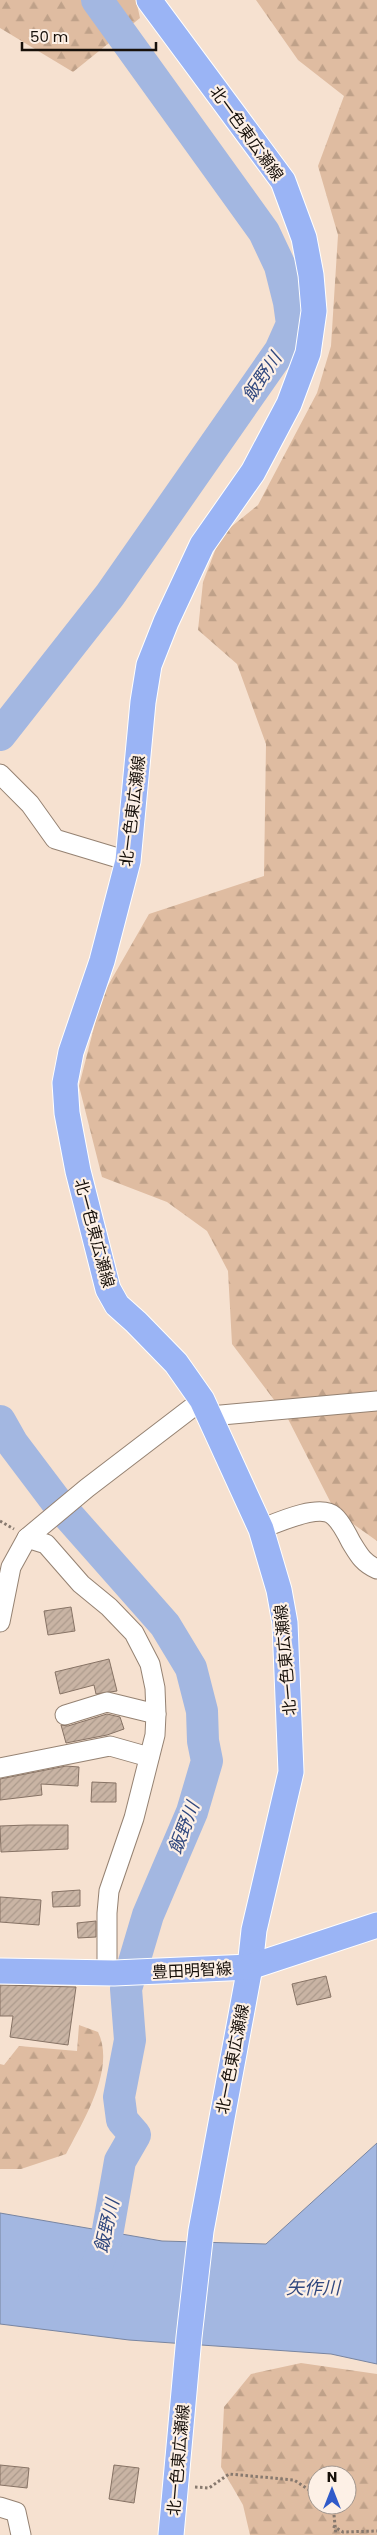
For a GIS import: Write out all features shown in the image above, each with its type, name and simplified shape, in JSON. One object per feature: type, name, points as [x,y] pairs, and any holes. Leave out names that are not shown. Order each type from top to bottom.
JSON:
[{"type":"main road","name":"北一色東広瀬線","points":[[149,0],[283,181],[304,238],[311,274],[314,311],[308,353],[289,404],[253,472],[202,545],[166,622],[149,665],[143,702],[128,861],[102,961],[71,1052],[65,1083],[67,1113],[92,1232],[108,1289],[116,1305],[136,1322],[176,1363],[206,1408],[261,1529],[279,1590],[284,1623],[291,1772],[254,1930],[250,1967],[209,2183],[197,2264],[171,2535]]},
{"type":"main road","name":"豊田明智線","points":[[0,1970],[110,1973],[250,1967],[377,1925]]},
{"type":"street","points":[[0,774],[30,804],[54,839],[128,861]]},
{"type":"street","points":[[0,1622],[11,1567],[27,1538],[87,1488],[206,1408],[377,1401]]},
{"type":"street","points":[[261,1529],[287,1518],[323,1510],[334,1516],[359,1556],[368,1565],[377,1569]]},
{"type":"street","points":[[27,1538],[46,1544],[81,1584],[109,1607],[134,1632],[150,1664],[155,1688],[155,1735],[134,1818],[109,1891],[106,1913],[110,1973]]},
{"type":"street","points":[[65,1715],[107,1702],[156,1714]]},
{"type":"street","points":[[0,1768],[110,1746],[149,1757]]},
{"type":"street","points":[[0,2508],[16,2512],[21,2535]]},
{"type":"path","points":[[177,2487],[209,2488],[229,2474],[294,2480],[307,2488]]},
{"type":"path","points":[[333,2515],[333,2526],[336,2535]]},
{"type":"path","points":[[333,2526],[343,2532],[377,2532]]},
{"type":"green space","points":[[0,0],[136,0],[140,18],[73,72],[0,28]]},
{"type":"green space","points":[[256,0],[377,0],[377,1541],[335,1511],[287,1417],[232,1344],[228,1271],[207,1231],[167,1202],[102,1177],[79,1086],[102,996],[149,914],[264,876],[266,744],[237,664],[198,630],[203,582],[221,535],[258,505],[317,393],[331,346],[338,235],[318,166],[344,96],[298,60]]},
{"type":"green space","points":[[79,2025],[98,2032],[103,2062],[95,2094],[66,2154],[21,2169],[0,2169],[0,2064],[4,2065],[19,2046],[77,2051]]},
{"type":"green space","points":[[301,2363],[377,2374],[377,2535],[250,2535],[243,2505],[221,2467],[224,2407],[251,2374]]},
{"type":"water","name":"矢作川","points":[[377,2143],[377,2364],[331,2354],[129,2340],[0,2324],[0,2213],[162,2241],[266,2244]]},
{"type":"building","points":[[71,1607],[75,1631],[48,1635],[44,1611]]},
{"type":"building","points":[[109,1659],[117,1691],[96,1694],[94,1685],[60,1694],[55,1672]]},
{"type":"building","points":[[107,1714],[120,1717],[124,1729],[107,1735],[66,1743],[61,1725],[68,1726]]},
{"type":"building","points":[[66,1766],[79,1767],[78,1786],[41,1784],[42,1795],[0,1800],[0,1779]]},
{"type":"building","points":[[92,1782],[116,1783],[116,1802],[91,1802]]},
{"type":"building","points":[[68,1825],[68,1849],[1,1852],[0,1826]]},
{"type":"building","points":[[80,1890],[80,1906],[53,1907],[52,1892]]},
{"type":"building","points":[[0,1897],[41,1900],[39,1925],[0,1922]]},
{"type":"building","points":[[96,1921],[96,1937],[78,1938],[77,1923]]},
{"type":"building","points":[[326,1976],[331,1997],[297,2005],[292,1984]]},
{"type":"building","points":[[0,1985],[76,1987],[68,2045],[10,2037],[13,2016],[0,2016]]},
{"type":"building","points":[[0,2465],[29,2468],[27,2488],[0,2485]]},
{"type":"building","points":[[114,2465],[139,2468],[134,2503],[109,2499]]},
{"type":"waterway","name":"飯野川","points":[[0,735],[110,595],[280,351],[292,324],[289,302],[280,266],[264,232],[97,0]]},
{"type":"waterway","name":"飯野川","points":[[0,1421],[13,1444],[59,1505],[165,1625],[191,1668],[202,1711],[203,1741],[207,1761],[192,1812],[148,1915],[126,1989],[130,2040],[119,2097],[122,2120],[135,2135],[120,2161],[106,2241],[94,2273]]}]
